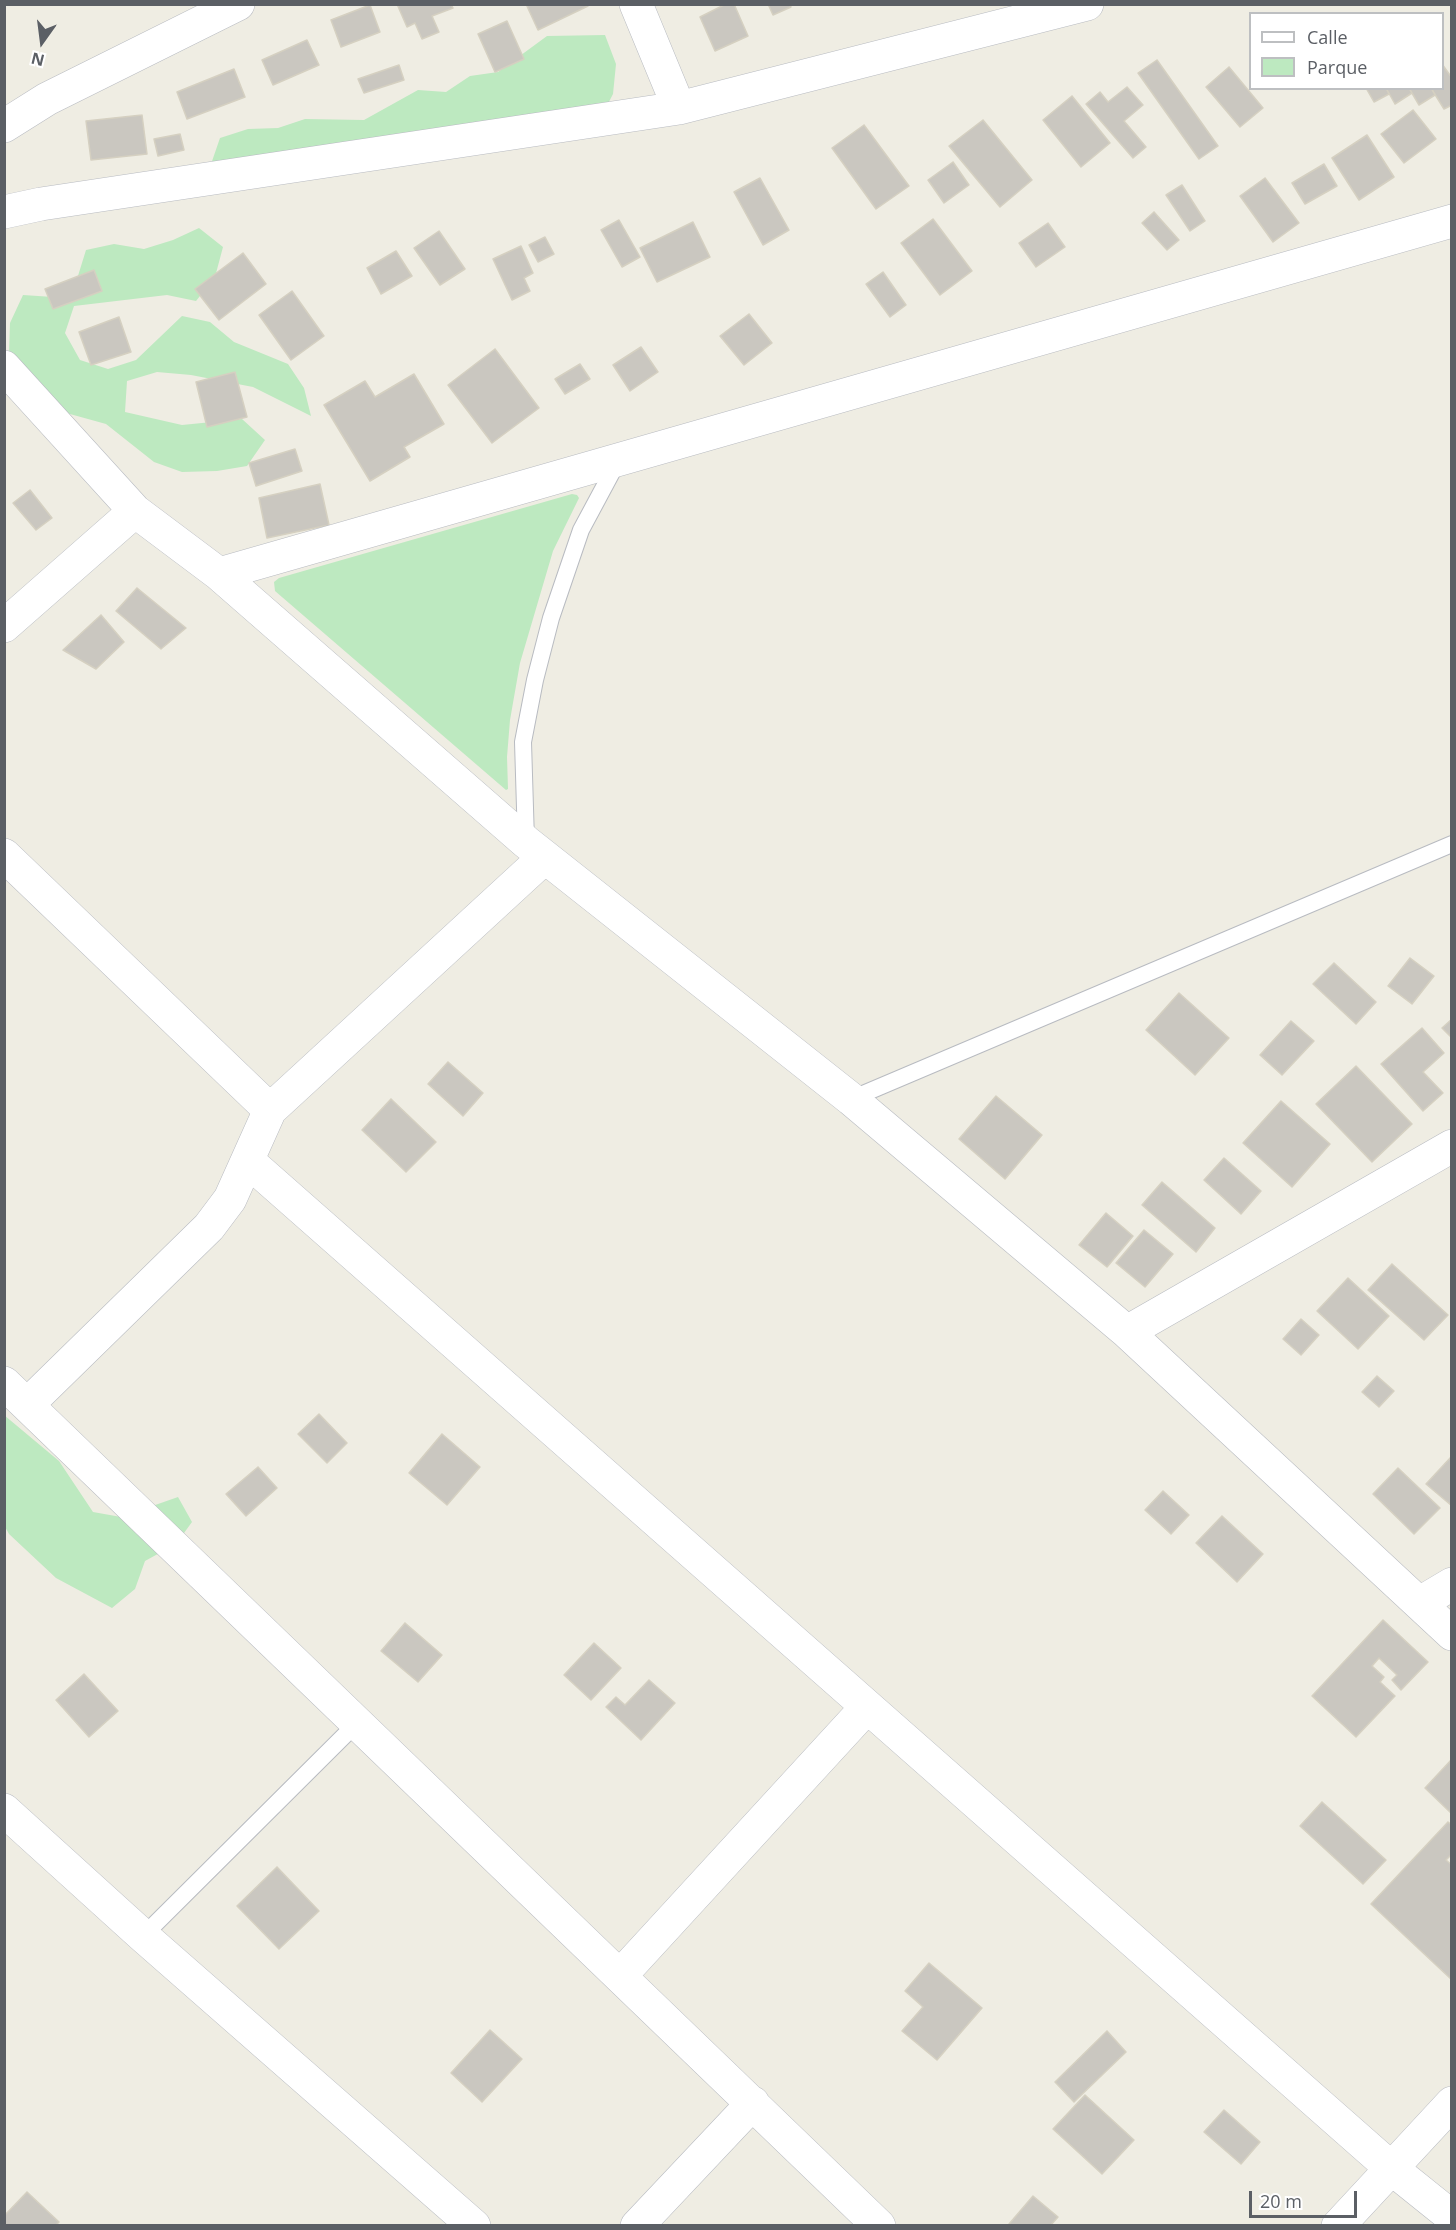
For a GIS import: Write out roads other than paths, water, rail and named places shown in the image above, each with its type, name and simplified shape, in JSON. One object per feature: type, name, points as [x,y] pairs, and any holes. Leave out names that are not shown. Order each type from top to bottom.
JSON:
[{"type":"street","points":[[4,126],[47,99],[238,4]]},
{"type":"street","points":[[636,4],[678,108]]},
{"type":"street","points":[[4,212],[41,204],[678,108],[1087,4]]},
{"type":"street","points":[[219,574],[1452,221]]},
{"type":"street","points":[[4,367],[135,512],[219,574],[536,850],[851,1100],[1127,1332],[1452,1634]]},
{"type":"street","points":[[4,626],[135,512]]},
{"type":"street","points":[[536,850],[270,1110],[230,1199],[209,1227],[16,1394],[879,2226]]},
{"type":"street","points":[[4,855],[270,1110]]},
{"type":"street","points":[[1127,1332],[1452,1146]]},
{"type":"street","points":[[248,1161],[1391,2168],[1452,2217]]},
{"type":"street","points":[[1420,1603],[1452,1584]]},
{"type":"street","points":[[620,1976],[867,1707]]},
{"type":"street","points":[[4,1810],[143,1936],[474,2226]]},
{"type":"street","points":[[637,2226],[753,2103]]},
{"type":"street","points":[[1338,2226],[1452,2103]]},
{"type":"lane","points":[[536,850],[523,742],[535,680],[551,618],[581,530],[618,460]]},
{"type":"lane","points":[[851,1100],[1452,844]]},
{"type":"lane","points":[[143,1936],[357,1723]]}]
